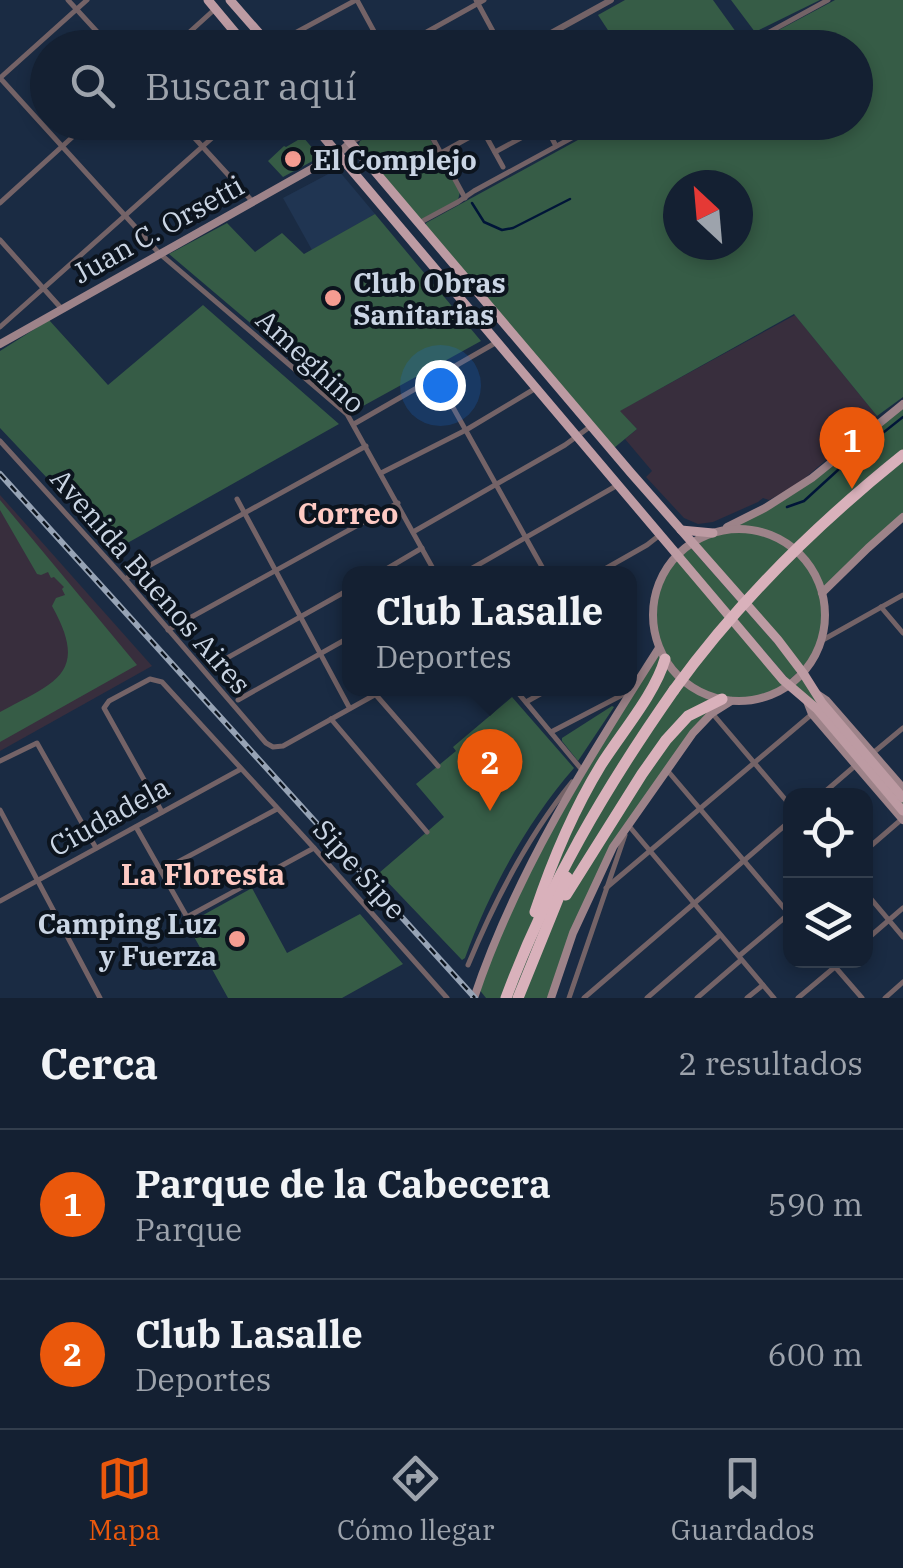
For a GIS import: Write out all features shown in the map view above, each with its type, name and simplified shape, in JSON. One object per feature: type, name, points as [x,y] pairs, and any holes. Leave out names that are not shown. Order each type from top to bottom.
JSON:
[{"type":"highway","points":[[537,946],[604,806],[718,632],[776,568],[903,455]]},
{"type":"highway","points":[[522,955],[599,802],[625,760],[677,692],[792,561],[903,464]]},
{"type":"highway","points":[[510,997],[546,878],[576,811],[607,756],[658,681],[662,654]]},
{"type":"highway","points":[[510,997],[586,863],[666,740],[688,716],[727,700]]},
{"type":"main road","points":[[230,0],[256,30]]},
{"type":"main road","points":[[211,4],[233,30]]},
{"type":"main road","points":[[326,140],[788,686],[817,709],[903,811]]},
{"type":"main road","points":[[348,140],[778,640],[822,704],[903,798]]},
{"type":"main road","name":"Juan C. Orsetti","points":[[0,344],[338,154],[350,143]]},
{"type":"main road","points":[[681,530],[715,533],[747,530],[781,540],[811,568],[822,592],[825,614],[821,640],[803,672],[788,686],[763,698],[727,700],[684,681],[662,654],[654,629],[654,602],[662,576],[692,543],[715,533],[787,496],[903,404]]},
{"type":"main road","points":[[822,592],[903,517]]},
{"type":"main road","points":[[637,683],[662,654]]},
{"type":"main road","points":[[817,694],[903,788]]},
{"type":"main road","points":[[474,998],[499,931],[531,865],[628,696]]},
{"type":"main road","points":[[551,998],[573,933],[613,846],[693,733],[727,700]]},
{"type":"main road","points":[[806,701],[812,714],[903,820]]},
{"type":"main road","points":[[478,988],[486,998]]},
{"type":"street","points":[[68,0],[96,30]]},
{"type":"street","points":[[54,30],[87,0]]},
{"type":"street","points":[[302,30],[356,0],[373,30]]},
{"type":"street","points":[[553,30],[597,3],[612,0]]},
{"type":"street","points":[[773,30],[828,0]]},
{"type":"street","points":[[429,30],[479,1],[493,30]]},
{"type":"street","points":[[188,30],[211,4]]},
{"type":"street","points":[[0,78],[30,51]]},
{"type":"street","name":"Ameghino","points":[[0,78],[30,111]]},
{"type":"street","name":"Ameghino","points":[[56,140],[159,253],[347,414],[432,566]]},
{"type":"street","points":[[0,203],[70,140]]},
{"type":"street","points":[[196,140],[252,202]]},
{"type":"street","points":[[0,328],[210,140]]},
{"type":"street","points":[[350,143],[355,140]]},
{"type":"street","points":[[433,140],[465,198]]},
{"type":"street","points":[[440,153],[464,140]]},
{"type":"street","points":[[488,140],[503,167]]},
{"type":"street","points":[[495,152],[516,140]]},
{"type":"street","points":[[553,140],[557,146]]},
{"type":"street","points":[[420,223],[568,140]]},
{"type":"street","points":[[0,240],[61,308]]},
{"type":"street","points":[[354,424],[497,342]]},
{"type":"street","points":[[436,377],[542,566]]},
{"type":"street","points":[[381,473],[466,430],[536,388]]},
{"type":"street","points":[[414,532],[591,426]]},
{"type":"street","name":"Avenida Buenos Aires","points":[[0,440],[266,742],[272,747],[283,746],[330,719]]},
{"type":"street","points":[[125,580],[366,446]]},
{"type":"street","points":[[476,566],[618,485]]},
{"type":"street","points":[[237,498],[342,694]]},
{"type":"street","points":[[167,630],[398,503]]},
{"type":"street","points":[[610,566],[661,534]]},
{"type":"street","points":[[392,566],[422,548]]},
{"type":"street","points":[[210,667],[342,593]]},
{"type":"street","points":[[821,640],[903,595]]},
{"type":"street","points":[[881,607],[903,633]]},
{"type":"street","points":[[238,700],[342,642]]},
{"type":"street","name":"Sipe Sipe","points":[[162,812],[104,708],[108,701],[150,679],[162,682],[447,998]]},
{"type":"street","points":[[343,696],[350,709]]},
{"type":"street","points":[[373,696],[330,719],[427,832]]},
{"type":"street","points":[[378,696],[438,766]]},
{"type":"street","points":[[468,965],[520,856],[583,769],[521,696]]},
{"type":"street","points":[[526,702],[537,696]]},
{"type":"street","points":[[551,732],[620,696]]},
{"type":"street","points":[[712,714],[783,797]]},
{"type":"street","points":[[606,888],[812,714]]},
{"type":"street","points":[[873,753],[903,728]]},
{"type":"street","points":[[0,761],[37,743],[96,848]]},
{"type":"street","points":[[829,788],[856,765]]},
{"type":"street","name":"Ciudadela","points":[[0,902],[241,769]]},
{"type":"street","points":[[667,770],[783,906]]},
{"type":"street","points":[[160,871],[276,809]]},
{"type":"street","points":[[0,810],[100,998]]},
{"type":"street","points":[[873,844],[903,820]]},
{"type":"street","points":[[136,826],[186,917],[314,848]]},
{"type":"street","points":[[569,998],[628,826],[774,998]]},
{"type":"street","points":[[584,998],[783,827]]},
{"type":"street","points":[[520,856],[531,865]]},
{"type":"street","points":[[873,901],[903,937]]},
{"type":"street","points":[[873,934],[903,908]]},
{"type":"street","points":[[698,998],[783,920]]},
{"type":"street","points":[[653,996],[720,935]]},
{"type":"street","points":[[798,998],[827,968]]},
{"type":"street","points":[[836,968],[862,998]]},
{"type":"street","points":[[885,998],[903,982]]},
{"type":"street","points":[[747,998],[763,985]]},
{"type":"shaded area","points":[[339,171],[375,214],[312,250],[283,198]]},
{"type":"shaded area","points":[[795,315],[877,416],[797,485],[769,500],[763,498],[713,522],[698,524],[684,518],[646,477],[652,471],[625,439],[637,429],[619,411]]},
{"type":"shaded area","points":[[0,495],[152,666],[0,751]]},
{"type":"green space","points":[[625,0],[713,0],[735,30],[608,30],[598,15]]},
{"type":"green space","points":[[731,0],[820,0],[759,30],[754,30]]},
{"type":"green space","points":[[835,0],[903,0],[903,397],[877,416],[794,314],[620,411],[637,429],[614,448],[426,226],[578,140],[873,140],[873,30],[779,30]]},
{"type":"green space","name":"El Complejo","points":[[306,140],[320,157],[283,177],[268,161],[286,147]]},
{"type":"green space","points":[[431,140],[460,192],[458,200],[417,218],[358,147],[360,141]]},
{"type":"green space","name":"Club Obras Sanitarias","points":[[375,214],[481,341],[354,411],[169,254],[227,223],[255,252],[282,233],[304,254]]},
{"type":"green space","points":[[203,305],[339,424],[115,550],[0,428],[0,351],[49,320],[108,385]]},
{"type":"green space","points":[[903,404],[903,517],[822,592],[822,635],[803,673],[692,543],[787,495]]},
{"type":"green space","points":[[0,500],[137,665],[0,742],[0,712],[51,683],[67,662],[68,647],[52,606],[56,598],[65,595],[64,587],[48,572],[37,574],[0,510]]},
{"type":"green space","points":[[691,548],[795,666],[797,673],[789,680],[682,555]]},
{"type":"green space","points":[[678,555],[789,685],[803,673],[903,788],[903,820],[807,701],[789,686],[763,698],[731,701],[712,713],[629,826],[592,891],[551,998],[486,998],[478,988],[531,865],[631,696],[637,696],[637,685],[659,648],[656,599]]},
{"type":"green space","points":[[512,697],[574,768],[511,858],[462,960],[379,873],[444,817],[416,784]]},
{"type":"green space","points":[[614,707],[578,761],[562,738]]},
{"type":"green space","name":"Camping Luz y Fuerza","points":[[252,888],[287,953],[360,914],[403,964],[342,998],[228,998],[187,924]]},
{"type":"waterway","points":[[472,203],[484,222],[502,230],[570,199]]},
{"type":"waterway","points":[[787,507],[804,501],[903,417]]},
{"type":"railway","points":[[0,474],[475,998]]},
{"type":"place","name":"El Complejo","points":[[293,159]]},
{"type":"place","name":"Club Obras Sanitarias","points":[[333,298]]},
{"type":"place","name":"Parque de la Cabecera","points":[[852,489]]},
{"type":"place","name":"Club Lasalle","points":[[490,811]]},
{"type":"place","name":"Camping Luz y Fuerza","points":[[237,939]]},
{"type":"district","name":"Correo","points":[[348,512]]},
{"type":"district","name":"La Floresta","points":[[203,873]]}]
